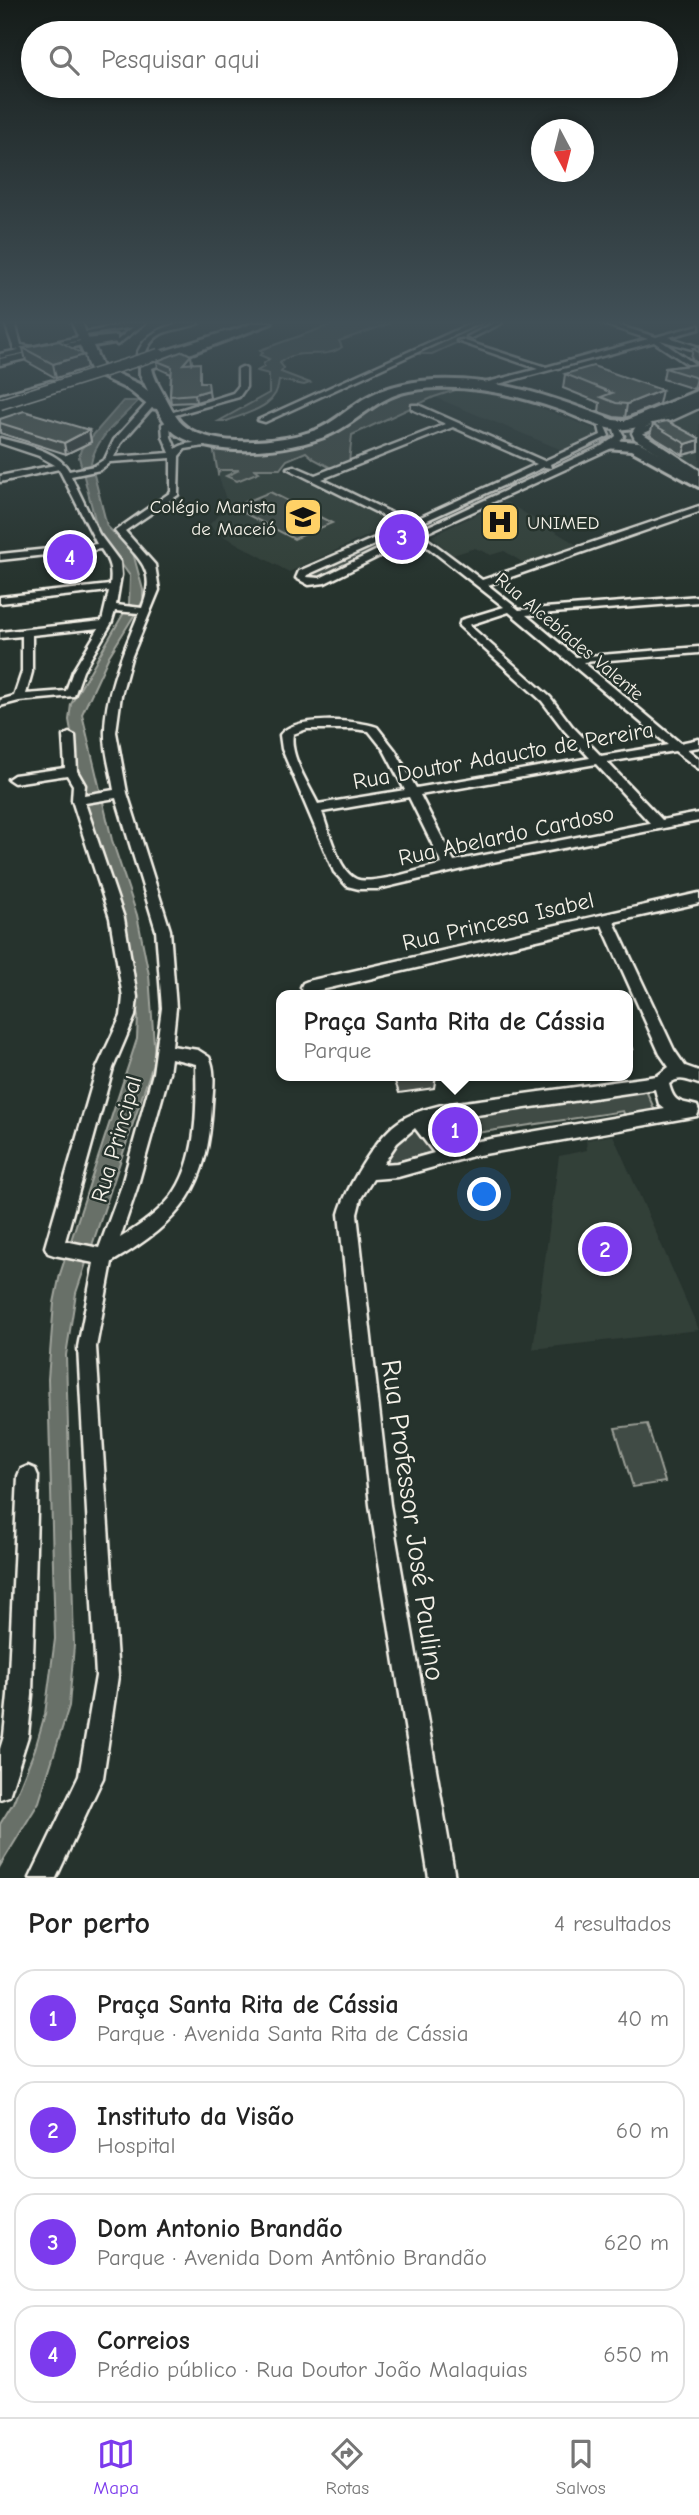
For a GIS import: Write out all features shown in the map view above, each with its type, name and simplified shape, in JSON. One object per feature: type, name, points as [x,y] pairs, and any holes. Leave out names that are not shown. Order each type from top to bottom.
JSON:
[{"type":"highway","points":[[162,411],[178,435],[207,445],[251,449],[308,441],[341,429],[368,411]]},
{"type":"highway","points":[[167,419],[176,427],[198,438],[229,444],[269,444],[318,435],[356,411]]},
{"type":"highway","points":[[554,411],[634,445],[699,481]]},
{"type":"highway","points":[[574,411],[608,434]]},
{"type":"highway","points":[[608,434],[662,411]]},
{"type":"highway","points":[[637,437],[699,481]]},
{"type":"main road","points":[[679,411],[642,425],[637,437],[699,475]]},
{"type":"street","points":[[0,479],[97,468],[108,460],[117,442],[143,411]]},
{"type":"street","points":[[167,419],[191,411]]},
{"type":"street","points":[[262,420],[283,411]]},
{"type":"street","points":[[423,411],[556,469]]},
{"type":"street","name":"Rua Principal","points":[[44,1878],[91,1778],[107,1676],[87,1347],[100,1257],[144,1140],[165,1051],[169,1008],[163,930],[113,794],[110,732],[110,716],[126,659],[154,590],[152,569],[120,531],[175,494],[175,455],[167,437],[167,419]]},
{"type":"street","points":[[313,479],[453,424]]},
{"type":"street","points":[[608,434],[566,465],[531,485],[419,534],[322,581],[309,582],[302,578],[302,573],[608,434]]},
{"type":"street","points":[[591,442],[608,434]]},
{"type":"street","points":[[0,440],[43,454],[64,470],[80,507],[115,562],[116,575],[106,624],[78,671],[70,694],[19,698],[0,704]]},
{"type":"street","points":[[108,460],[175,455],[183,447],[207,445]]},
{"type":"street","points":[[553,459],[566,465]]},
{"type":"street","name":"Rua Alcebíades Valente","points":[[291,468],[360,499],[419,534],[699,765]]},
{"type":"street","points":[[481,584],[699,509]]},
{"type":"street","points":[[0,557],[103,546]]},
{"type":"street","points":[[0,600],[113,589]]},
{"type":"street","points":[[659,825],[597,760],[546,699],[464,626],[465,622],[479,616],[514,611],[699,599]]},
{"type":"street","points":[[111,608],[144,611]]},
{"type":"street","points":[[0,635],[106,624]]},
{"type":"street","points":[[19,698],[27,672],[27,631]]},
{"type":"street","points":[[572,660],[699,650]]},
{"type":"street","points":[[315,809],[288,750],[286,736],[295,728],[363,726],[373,729],[380,735],[450,866]]},
{"type":"street","points":[[69,736],[71,771],[79,785],[80,800],[117,918],[130,996],[128,1016],[104,1068],[60,1248],[100,1257],[158,1221],[178,1201],[188,1180],[203,1127],[206,1100],[204,1060],[198,1056],[165,1051]]},
{"type":"street","name":"Rua Doutor Adaucto de Pereira","points":[[315,809],[699,743]]},
{"type":"street","points":[[14,779],[71,771]]},
{"type":"street","points":[[80,800],[113,794]]},
{"type":"street","name":"Rua Abelardo Cardoso","points":[[315,809],[333,858],[348,881],[356,884],[392,881],[450,866],[699,817]]},
{"type":"street","name":"Rua Princesa Isabel","points":[[308,987],[699,898]]},
{"type":"street","points":[[606,919],[668,1054],[683,1075]]},
{"type":"street","points":[[683,1075],[662,1093],[670,1104],[695,1111]]},
{"type":"street","points":[[447,1156],[417,1119],[442,1112],[683,1075]]},
{"type":"street","points":[[368,1172],[398,1170],[447,1156],[695,1111]]},
{"type":"street","name":"Rua Professor José Paulino","points":[[417,1119],[399,1129],[391,1138],[349,1203],[355,1283],[380,1505],[442,1878]]},
{"type":"street","points":[[0,1787],[16,1736],[20,1695],[28,1476]]},
{"type":"shaded area","points":[[115,411],[128,411],[103,437],[91,463],[107,526],[133,553],[143,590],[143,601],[109,656],[82,714],[112,840],[137,915],[149,975],[155,1058],[76,1293],[66,1355],[74,1645],[69,1706],[39,1802],[0,1866],[0,1824],[13,1803],[35,1749],[45,1714],[55,1639],[48,1379],[54,1303],[60,1274],[137,1039],[138,1016],[128,967],[84,806],[69,720],[71,704],[129,604],[130,576],[98,531],[79,457],[81,449]]},
{"type":"shaded area","points":[[238,411],[253,411],[227,421],[219,421]]},
{"type":"shaded area","points":[[369,411],[405,411],[352,435],[349,462],[335,470],[306,452],[287,460],[280,469],[255,469],[259,472],[237,481],[226,476],[239,470],[220,470],[218,474],[213,446],[330,434]]},
{"type":"shaded area","points":[[467,411],[548,411],[602,432],[562,450]]},
{"type":"shaded area","points":[[691,412],[699,413],[699,475],[638,435]]},
{"type":"shaded area","points":[[593,443],[604,449],[323,580],[308,580],[307,574]]},
{"type":"shaded area","name":"Colégio Marista de Maceió","points":[[280,469],[399,521],[289,572],[214,531],[210,524],[221,513],[226,500],[218,474],[220,470]]},
{"type":"shaded area","points":[[270,492],[332,523],[294,539],[233,507]]},
{"type":"shaded area","name":"UNIMED","points":[[505,501],[579,546],[527,565],[504,551],[491,555],[475,548],[453,555],[431,536]]},
{"type":"shaded area","points":[[644,1086],[657,1115],[627,1121],[623,1111],[443,1138],[444,1149],[385,1165],[401,1135],[425,1125]]},
{"type":"shaded area","points":[[613,1135],[699,1330],[533,1349],[559,1156],[587,1150],[586,1140]]},
{"type":"shaded area","points":[[647,1424],[665,1482],[633,1487],[615,1428]]},
{"type":"building","points":[[24,411],[89,430],[64,443],[0,423],[0,419]]},
{"type":"building","points":[[667,421],[699,440],[686,444],[653,424]]},
{"type":"building","points":[[73,538],[72,548],[56,550],[54,540]]},
{"type":"tunnel","points":[[604,427],[634,441]]},
{"type":"place","name":"Colégio Marista de Maceió","points":[[303,517]]},
{"type":"place","name":"UNIMED","points":[[500,522]]},
{"type":"place","name":"Dom Antonio Brandão","points":[[402,537]]},
{"type":"place","name":"Correios","points":[[70,557]]},
{"type":"place","name":"Praça Santa Rita de Cássia","points":[[455,1130]]},
{"type":"place","name":"Instituto da Visão","points":[[605,1249]]}]
